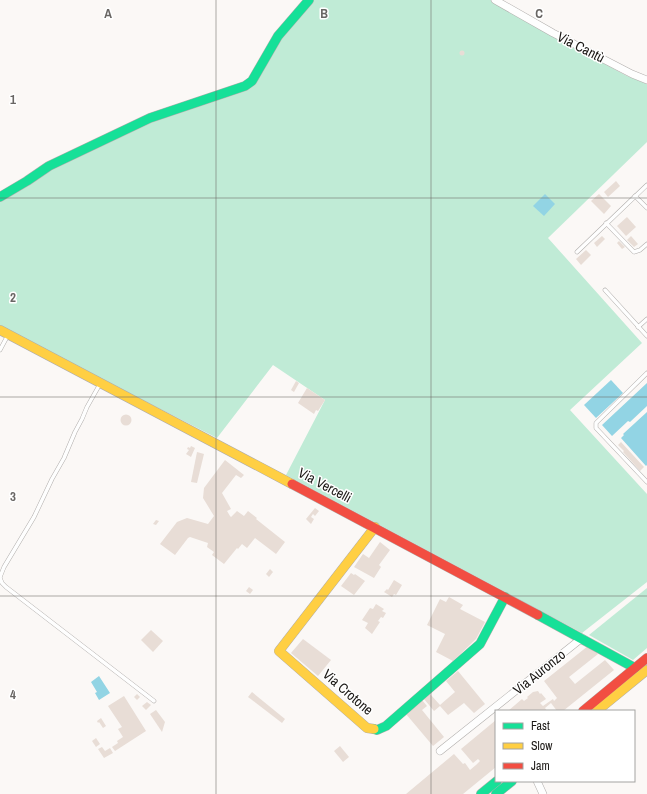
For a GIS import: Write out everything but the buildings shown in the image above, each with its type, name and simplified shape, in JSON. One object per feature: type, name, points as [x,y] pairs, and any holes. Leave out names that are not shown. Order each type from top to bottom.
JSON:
[{"type":"street","points":[[0,197],[49,166],[150,118],[245,86],[252,81],[278,36],[309,0]]},
{"type":"street","name":"Via Cantù","points":[[496,0],[553,33],[632,74],[647,80]]},
{"type":"street","name":"Via Vercelli","points":[[4,332],[582,638],[635,668]]},
{"type":"street","name":"Via Crotone","points":[[375,528],[279,651],[367,728],[377,730],[386,726],[480,644],[505,597]]},
{"type":"street","name":"Via Auronzo","points":[[440,751],[582,638]]},
{"type":"street","points":[[584,710],[647,658]]},
{"type":"street","points":[[598,710],[647,670]]},
{"type":"street","points":[[481,794],[496,782]]},
{"type":"street","points":[[496,794],[511,782]]},
{"type":"street","points":[[537,782],[542,794]]},
{"type":"lane","points":[[576,252],[647,185]]},
{"type":"lane","points":[[635,196],[647,208]]},
{"type":"lane","points":[[606,223],[634,252],[640,250],[647,244]]},
{"type":"lane","points":[[605,290],[647,336]]},
{"type":"lane","points":[[638,327],[647,319]]},
{"type":"lane","points":[[0,350],[4,332]]},
{"type":"lane","points":[[647,373],[596,423],[596,428],[647,482]]},
{"type":"lane","points":[[101,384],[86,407],[64,458],[34,517],[4,567],[0,578],[6,587],[154,701]]},
{"type":"green space","points":[[313,0],[491,0],[543,31],[627,76],[647,84],[647,142],[548,238],[642,343],[570,410],[647,494],[647,582],[582,633],[286,475],[325,400],[273,365],[217,438],[0,327],[0,200],[50,170],[174,112],[251,87],[273,54],[279,41]]},
{"type":"green space","points":[[647,588],[647,648],[633,660],[589,635]]},
{"type":"water","points":[[545,194],[555,204],[544,216],[533,206]]},
{"type":"water","points":[[611,380],[623,393],[596,418],[584,405]]},
{"type":"water","points":[[647,383],[647,406],[612,436],[602,425]]},
{"type":"water","points":[[647,412],[646,466],[621,438],[624,435],[623,434]]},
{"type":"water","points":[[99,676],[110,693],[99,700],[95,693],[97,692],[91,682]]},
{"type":"traffic: fast","points":[[0,197],[49,166],[150,118],[245,86],[252,81],[278,36],[309,0]]},
{"type":"traffic: fast","points":[[374,729],[377,730],[386,726],[480,644],[505,597]]},
{"type":"traffic: fast","points":[[538,615],[635,668]]},
{"type":"traffic: fast","points":[[481,794],[496,782]]},
{"type":"traffic: fast","points":[[496,794],[511,782]]},
{"type":"traffic: slow","points":[[0,330],[292,484]]},
{"type":"traffic: slow","points":[[374,729],[367,728],[279,651],[375,527]]},
{"type":"traffic: slow","points":[[598,710],[647,670]]},
{"type":"traffic: jam","points":[[292,484],[538,615]]},
{"type":"traffic: jam","points":[[584,710],[647,658]]}]
